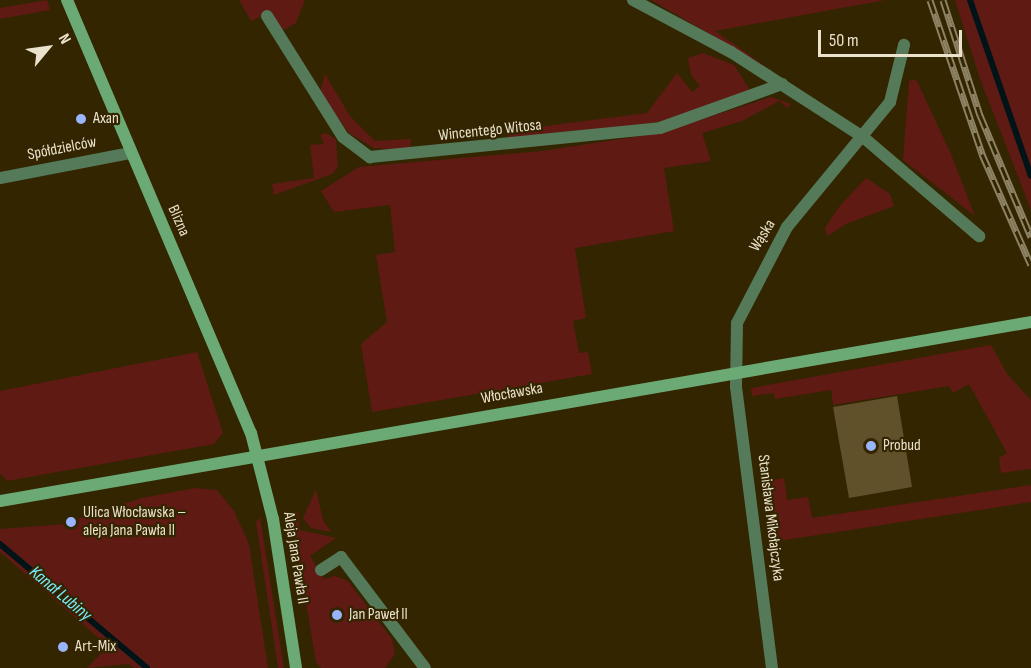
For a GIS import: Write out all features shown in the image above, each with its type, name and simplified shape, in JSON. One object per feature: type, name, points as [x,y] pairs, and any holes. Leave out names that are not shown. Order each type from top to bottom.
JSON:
[{"type":"street","name":"Blizna","points":[[67,0],[258,455]]},
{"type":"street","points":[[633,0],[782,84],[862,136],[979,236]]},
{"type":"street","name":"Wincentego Witosa","points":[[267,16],[342,137],[370,157],[660,128],[782,84]]},
{"type":"street","name":"Wąska","points":[[735,372],[736,323],[755,280],[802,207],[891,102],[904,45]]},
{"type":"street","name":"Spółdzielców","points":[[0,178],[130,153]]},
{"type":"street","name":"Włocławska","points":[[0,501],[1031,322]]},
{"type":"street","name":"Stanisława Mikołajczyka","points":[[735,372],[772,668]]},
{"type":"street","name":"Aleja Jana Pawła II","points":[[258,455],[296,668]]},
{"type":"street","points":[[321,570],[341,556],[421,667]]},
{"type":"shaded area","points":[[47,0],[50,10],[0,19],[0,8]]},
{"type":"shaded area","points":[[239,0],[305,0],[296,23],[282,31],[271,12],[251,21]]},
{"type":"shaded area","points":[[651,0],[885,0],[715,31],[767,67]]},
{"type":"shaded area","points":[[955,0],[1031,0],[1031,210],[980,79]]},
{"type":"shaded area","points":[[703,53],[734,65],[750,90],[682,117],[638,126],[508,139],[506,131],[647,113],[677,73],[692,92],[700,86],[691,75],[688,58]]},
{"type":"shaded area","points":[[325,74],[350,116],[375,141],[411,139],[410,150],[374,148],[349,133],[320,93]]},
{"type":"shaded area","points":[[916,79],[951,154],[975,216],[903,160],[909,81]]},
{"type":"shaded area","points":[[771,97],[791,104],[787,108],[779,101],[742,121],[702,133],[711,161],[664,168],[674,231],[575,248],[586,318],[573,321],[579,353],[588,352],[592,374],[372,412],[361,344],[387,322],[376,255],[395,252],[390,205],[334,212],[321,191],[359,167],[542,151],[660,133]]},
{"type":"shaded area","points":[[325,133],[336,139],[338,167],[332,174],[274,195],[272,184],[314,178],[310,145],[324,144],[320,135]]},
{"type":"shaded area","points":[[866,178],[890,194],[894,206],[846,224],[827,236],[825,228],[839,207]]},
{"type":"shaded area","points":[[991,345],[1007,374],[1031,400],[1031,469],[1001,473],[999,458],[1007,453],[969,384],[953,393],[949,386],[833,405],[831,390],[775,399],[774,393],[752,396],[751,388]]},
{"type":"shaded area","points":[[197,352],[223,433],[214,444],[7,481],[0,473],[0,391]]},
{"type":"shaded area","points":[[784,478],[787,500],[808,497],[812,518],[1031,485],[1031,502],[772,542],[763,482]]},
{"type":"shaded area","points":[[195,488],[217,490],[234,511],[249,544],[268,668],[134,668],[128,664],[87,668],[108,646],[0,552],[0,529],[79,523],[79,518],[142,498]]},
{"type":"shaded area","points":[[316,490],[323,520],[331,532],[311,528],[303,518]]},
{"type":"shaded area","points":[[298,512],[300,530],[336,538],[310,556],[324,579],[335,576],[348,581],[392,639],[395,654],[385,668],[321,668],[316,662],[291,513]]},
{"type":"shaded area","points":[[260,517],[284,668],[278,668],[256,522]]},
{"type":"building","name":"Probud","points":[[897,396],[912,487],[849,498],[833,407]]},
{"type":"waterway","points":[[970,0],[1031,176]]},
{"type":"waterway","name":"Kanał Lubiny","points":[[0,544],[147,668]]},
{"type":"railway","points":[[930,0],[982,154],[1031,265]]},
{"type":"railway","points":[[943,0],[980,115],[1031,237]]},
{"type":"place","name":"Axan","points":[[81,119]]},
{"type":"place","name":"Probud","points":[[871,446]]},
{"type":"place","name":"Ulica Włocławska – aleja Jana Pawła II","points":[[71,522]]},
{"type":"place","name":"Jan Paweł II","points":[[337,615]]},
{"type":"place","name":"Art-Mix","points":[[63,647]]}]
